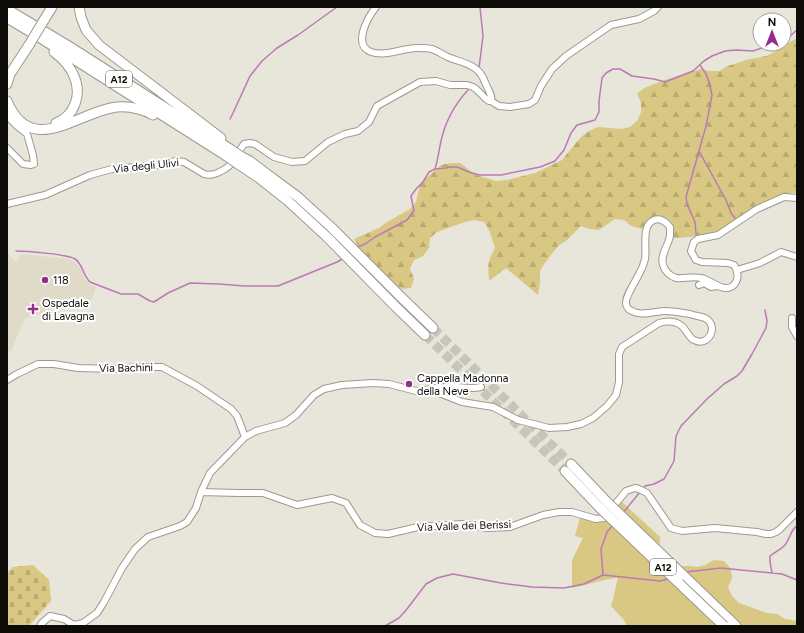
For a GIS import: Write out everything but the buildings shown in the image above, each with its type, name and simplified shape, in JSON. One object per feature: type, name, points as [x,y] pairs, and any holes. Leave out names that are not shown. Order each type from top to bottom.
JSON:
[{"type":"highway","points":[[7,84],[10,74],[52,7]]},
{"type":"highway","points":[[79,7],[81,18],[86,30],[99,45],[196,118],[229,150]]},
{"type":"highway","name":"A12","points":[[7,9],[67,45],[244,159],[326,236],[425,335]]},
{"type":"highway","name":"A12","points":[[7,18],[39,36],[198,138],[229,150]]},
{"type":"highway","points":[[7,22],[63,59],[75,76],[77,86],[75,106],[69,115],[62,121],[49,126],[37,126],[18,120]]},
{"type":"highway","points":[[7,101],[11,111],[18,120],[27,127],[39,130],[50,130],[95,113],[122,106],[145,111],[198,138]]},
{"type":"highway","name":"A12","points":[[261,174],[298,197],[332,228],[433,328]]},
{"type":"highway","name":"A12","points":[[571,464],[604,505],[724,626]]},
{"type":"highway","name":"A12","points":[[565,471],[682,575],[736,626]]},
{"type":"street","points":[[376,7],[366,21],[363,32],[362,40],[364,47],[370,52],[390,53],[416,48],[433,49],[448,58],[471,66],[477,70],[483,78],[492,98],[491,101],[499,106],[510,107],[529,104],[535,100],[541,86],[552,68],[566,56],[611,25],[639,19],[654,11],[658,7]]},
{"type":"street","name":"Via degli Ulivi","points":[[7,204],[45,195],[90,175],[112,169],[151,166],[176,161],[184,162],[204,174],[212,175],[229,166],[244,144],[250,143],[255,144],[274,157],[292,162],[305,161],[328,142],[345,134],[358,131],[369,122],[377,106],[420,82],[436,81],[450,85],[467,85],[473,87],[486,99],[491,101]]},
{"type":"street","points":[[7,116],[27,134],[34,155],[34,164],[23,164],[7,148]]},
{"type":"street","points":[[40,626],[50,616],[64,619],[74,625],[83,623],[97,613],[135,548],[148,537],[180,526],[187,522],[196,508],[201,492],[210,473],[245,437],[256,431],[285,423],[296,415],[314,395],[324,389],[342,385],[373,383],[389,384],[420,392],[439,392],[462,402],[493,407],[518,420],[549,428],[581,424],[593,418],[607,406],[616,395],[619,382],[619,354],[622,347],[660,323],[666,321],[673,321],[679,324],[694,340],[700,342],[709,338],[711,334],[712,330],[709,322],[705,318],[679,312],[665,311],[643,314],[634,313],[628,309],[626,298],[645,260],[645,234],[647,226],[652,221],[658,219],[665,221],[670,227],[670,236],[662,259],[663,267],[668,273],[676,278],[693,277],[706,279],[724,288],[730,287],[735,284],[738,277],[737,270],[734,265],[728,263],[702,262],[696,260],[691,251],[694,242],[698,239],[718,235],[757,209],[784,197],[797,198]]},
{"type":"street","points":[[737,270],[760,262],[781,252],[797,257]]},
{"type":"street","points":[[699,285],[704,283],[711,287],[718,286]]},
{"type":"street","points":[[792,318],[792,326],[797,336]]},
{"type":"street","name":"Via Bachini","points":[[7,380],[38,364],[54,364],[78,368],[162,368],[197,386],[231,409],[236,416],[245,437]]},
{"type":"street","points":[[420,392],[436,387],[473,389],[481,387]]},
{"type":"street","name":"Via Valle dei Berissi","points":[[201,492],[263,493],[297,504],[332,498],[346,503],[360,525],[375,533],[388,534],[418,526],[462,524],[488,528],[510,527],[544,515],[559,512],[572,512],[596,519],[604,518],[626,491],[635,488],[647,493],[671,528],[682,531],[715,528],[771,534],[780,529],[797,512]]},
{"type":"shaded area","name":"Ospedale di Lavagna","points":[[7,253],[9,253],[11,258],[17,262],[21,254],[74,261],[81,269],[86,282],[96,287],[92,299],[26,318],[11,351],[7,351]]},
{"type":"green space","points":[[797,38],[797,193],[777,197],[720,230],[696,236],[671,238],[673,232],[672,222],[663,217],[653,217],[642,229],[631,226],[624,220],[615,219],[599,230],[581,226],[567,240],[558,246],[544,264],[540,271],[538,295],[506,268],[489,281],[489,264],[495,248],[489,230],[484,222],[474,220],[465,222],[437,232],[430,238],[429,248],[423,256],[414,260],[410,269],[414,279],[411,288],[402,289],[394,284],[361,251],[354,239],[379,228],[410,209],[416,202],[420,184],[441,165],[460,163],[476,175],[496,181],[507,180],[535,173],[562,160],[581,137],[589,131],[598,127],[621,129],[630,127],[637,121],[641,112],[641,103],[637,94],[644,88],[700,69],[719,71],[728,66],[746,60],[766,56],[775,52],[792,52],[792,41]]},
{"type":"green space","points":[[621,501],[660,537],[659,559],[679,566],[698,567],[714,560],[724,561],[731,569],[732,578],[728,587],[732,596],[739,603],[767,613],[777,614],[785,619],[797,621],[797,626],[627,626],[624,620],[611,606],[618,578],[572,588],[572,560],[583,538],[575,536],[580,518],[594,521]]},
{"type":"green space","points":[[33,565],[49,580],[51,601],[29,626],[7,626],[7,573],[13,567]]},
{"type":"waterway","points":[[230,119],[250,76],[262,61],[277,48],[337,7]]},
{"type":"waterway","points":[[479,68],[483,36],[480,7]]},
{"type":"waterway","points":[[792,34],[797,30]]},
{"type":"waterway","points":[[356,248],[407,220],[414,211],[411,196],[429,172],[435,169],[457,167],[479,175],[501,175],[540,167],[555,161],[564,150],[571,133],[577,125],[595,120],[599,112],[602,78],[606,73],[613,69],[620,69],[632,76],[665,82],[693,71],[704,61],[725,51],[752,51]]},
{"type":"waterway","points":[[696,234],[695,222],[687,204],[686,197],[706,126],[712,95],[706,74],[700,65]]},
{"type":"waterway","points":[[435,169],[443,134],[448,121],[459,101],[468,90]]},
{"type":"waterway","points":[[699,151],[735,218]]},
{"type":"waterway","points":[[16,251],[46,253],[71,257],[78,261],[90,282],[121,294],[138,294],[154,302],[168,293],[190,283],[278,286],[344,258]]},
{"type":"waterway","points":[[643,488],[664,479],[674,461],[676,436],[681,426],[707,399],[742,371],[766,328],[767,321],[765,310]]},
{"type":"waterway","points":[[623,513],[640,492]]},
{"type":"waterway","points":[[603,575],[601,549],[607,532],[613,525]]},
{"type":"waterway","points":[[772,573],[770,556],[784,546],[797,526]]},
{"type":"waterway","points":[[685,572],[721,568],[782,574],[797,580]]},
{"type":"waterway","points":[[385,626],[399,618],[426,584],[437,578],[453,574],[532,587],[564,588],[584,584],[603,575],[660,581],[668,579]]},
{"type":"tunnel","points":[[433,328],[571,464]]},
{"type":"tunnel","points":[[425,335],[565,471]]},
{"type":"place","name":"118","points":[[45,280]]},
{"type":"place","name":"Ospedale di Lavagna","points":[[33,309]]},
{"type":"place","name":"Cappella Madonna della Neve","points":[[409,384]]}]
